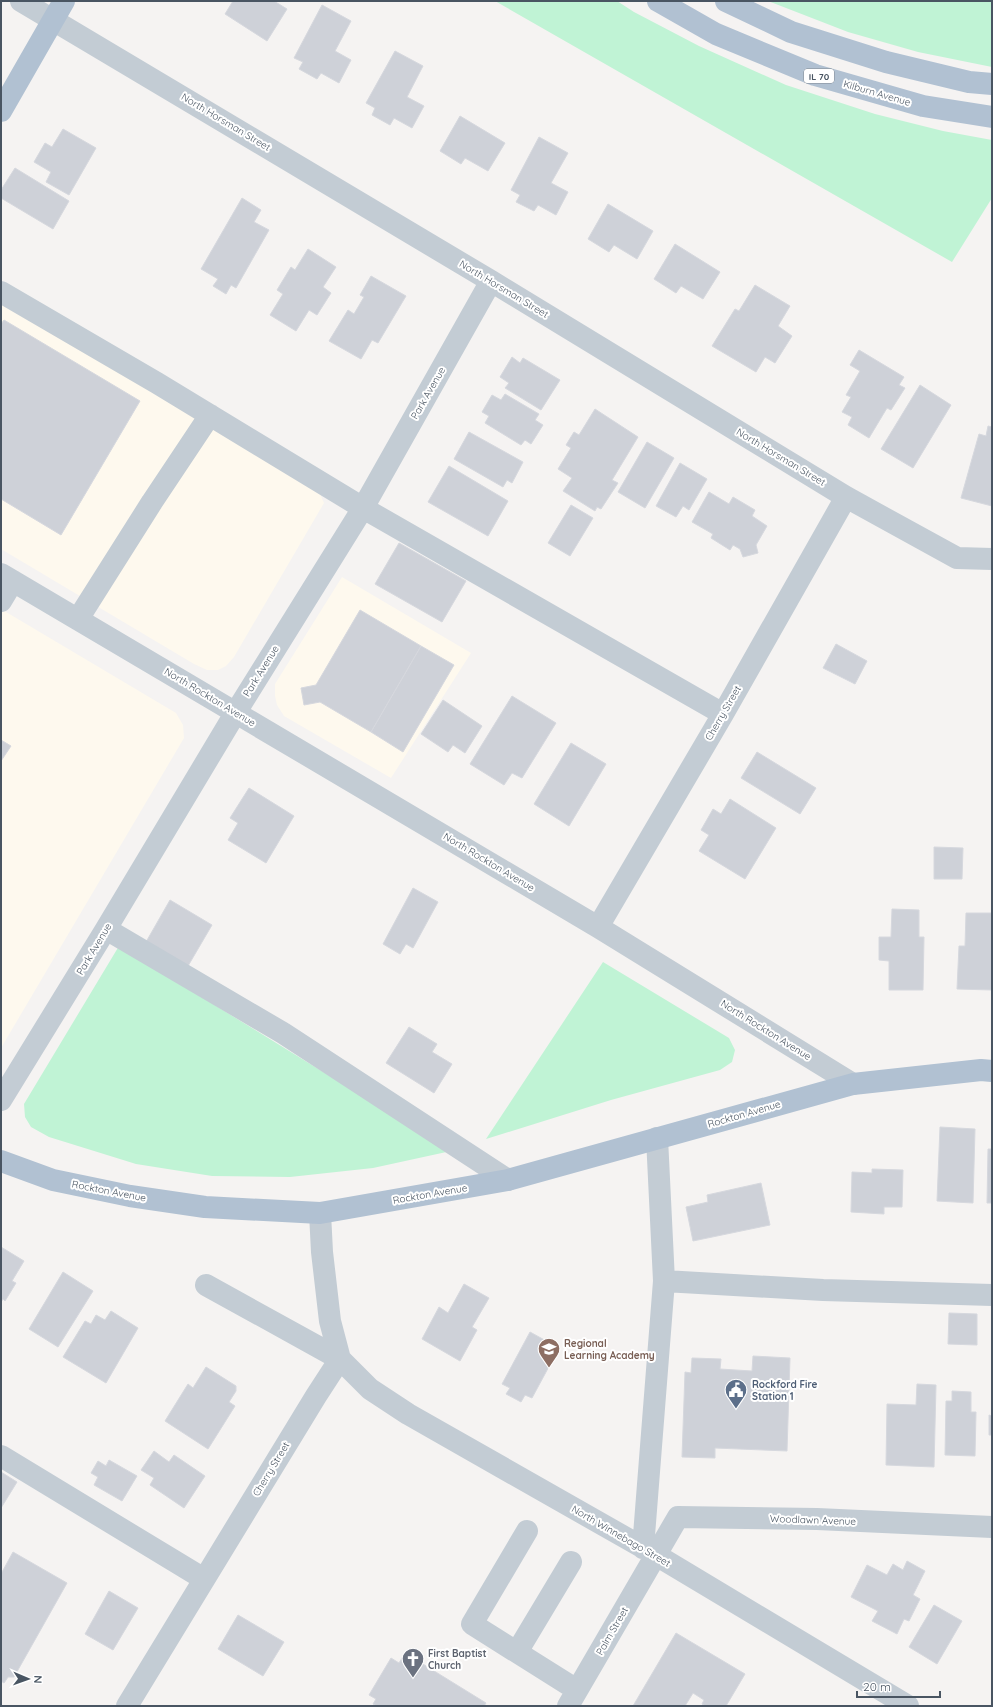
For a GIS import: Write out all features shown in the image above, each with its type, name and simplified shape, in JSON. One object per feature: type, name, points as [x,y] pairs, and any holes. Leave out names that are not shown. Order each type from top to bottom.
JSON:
[{"type":"main road","points":[[1,111],[64,1]]},
{"type":"main road","name":"Kilburn Avenue","points":[[658,1],[716,34],[815,75],[923,106],[992,117]]},
{"type":"main road","points":[[726,1],[791,32],[871,58],[969,82],[992,84]]},
{"type":"main road","points":[[853,1084],[981,1070],[992,1071]]},
{"type":"main road","name":"Rockton Avenue","points":[[1,1161],[53,1180],[130,1196],[205,1207],[320,1213],[508,1180],[853,1084]]},
{"type":"street","name":"North Horsman Street","points":[[21,1],[491,281],[846,497],[957,558],[992,559]]},
{"type":"street","name":"Park Avenue","points":[[1,1100],[106,929],[236,712],[363,508],[491,281]]},
{"type":"street","points":[[1,292],[210,415],[363,508],[723,714]]},
{"type":"street","points":[[78,620],[152,502],[210,415]]},
{"type":"street","name":"Cherry Street","points":[[598,927],[723,714],[846,497]]},
{"type":"street","points":[[1,601],[7,577]]},
{"type":"street","name":"North Rockton Avenue","points":[[7,577],[598,927],[853,1084]]},
{"type":"street","points":[[106,929],[283,1033],[508,1180]]},
{"type":"street","points":[[649,1551],[664,1281],[657,1138]]},
{"type":"street","points":[[320,1213],[322,1252],[330,1322],[340,1359]]},
{"type":"street","points":[[664,1281],[823,1290],[992,1295]]},
{"type":"street","points":[[206,1285],[340,1359]]},
{"type":"street","name":"Cherry Street","points":[[127,1706],[340,1359]]},
{"type":"street","name":"North Winnebago Street","points":[[340,1359],[370,1389],[408,1414],[649,1551],[908,1706]]},
{"type":"street","points":[[1,1456],[204,1579]]},
{"type":"street","name":"Woodlawn Avenue","points":[[649,1551],[678,1517],[817,1519],[992,1527]]},
{"type":"street","points":[[527,1531],[472,1624],[517,1652],[573,1698]]},
{"type":"street","name":"Palm Street","points":[[573,1698],[649,1551]]},
{"type":"street","points":[[517,1652],[571,1562]]},
{"type":"shaded area","points":[[1,300],[320,494],[324,503],[234,657],[226,666],[218,670],[207,670],[194,664],[1,549]]},
{"type":"shaded area","points":[[342,577],[471,653],[391,778],[284,716],[277,705],[275,684]]},
{"type":"shaded area","points":[[1,609],[176,713],[183,725],[184,738],[1,1048]]},
{"type":"green space","points":[[495,1],[617,1],[634,12],[699,46],[786,85],[875,114],[943,131],[992,140],[992,198],[952,262]]},
{"type":"green space","points":[[768,1],[992,1],[992,67],[918,52],[848,32]]},
{"type":"green space","points":[[119,946],[451,1151],[373,1168],[290,1177],[212,1176],[136,1164],[49,1137],[31,1127],[25,1117],[24,1104]]},
{"type":"green space","points":[[603,962],[729,1038],[735,1050],[732,1062],[720,1070],[611,1100],[486,1139]]},
{"type":"building","points":[[233,1],[274,1],[287,9],[267,41],[225,14]]},
{"type":"building","points":[[322,5],[351,21],[335,51],[351,60],[339,83],[321,73],[317,79],[299,69],[303,62],[294,58]]},
{"type":"building","points":[[395,51],[423,66],[407,97],[424,106],[412,128],[394,118],[390,125],[372,115],[375,108],[366,103]]},
{"type":"building","points":[[460,116],[505,143],[488,171],[465,158],[461,164],[440,151]]},
{"type":"building","points":[[63,129],[96,148],[69,195],[46,182],[51,172],[34,162],[45,143],[52,147]]},
{"type":"building","points":[[539,137],[568,153],[551,183],[568,192],[556,215],[538,205],[534,211],[516,202],[520,195],[511,190]]},
{"type":"building","points":[[15,168],[69,201],[53,229],[1,198],[1,190]]},
{"type":"building","points":[[242,198],[261,210],[254,222],[269,230],[236,288],[231,285],[226,294],[213,286],[218,279],[201,269]]},
{"type":"building","points":[[608,204],[653,231],[637,259],[614,245],[609,252],[588,239]]},
{"type":"building","points":[[675,244],[720,272],[703,299],[681,286],[676,293],[654,279]]},
{"type":"building","points":[[308,249],[336,267],[323,287],[331,293],[317,315],[309,310],[296,331],[270,315],[283,294],[277,290],[291,267],[295,270]]},
{"type":"building","points":[[371,276],[406,296],[378,343],[372,340],[361,359],[329,341],[348,310],[354,314],[364,297],[360,295]]},
{"type":"building","points":[[755,285],[790,306],[778,326],[792,336],[775,363],[765,357],[756,372],[712,346],[735,309],[739,311]]},
{"type":"building","points":[[4,320],[140,401],[61,535],[1,499],[1,324]]},
{"type":"building","points":[[859,350],[904,377],[899,385],[905,388],[891,410],[887,408],[869,438],[848,425],[852,417],[842,412],[851,397],[846,395],[860,371],[850,365]]},
{"type":"building","points":[[512,357],[520,363],[523,358],[560,380],[541,410],[505,388],[509,383],[500,377]]},
{"type":"building","points":[[920,385],[951,405],[913,468],[881,449]]},
{"type":"building","points":[[505,394],[539,414],[535,420],[543,425],[531,444],[525,440],[521,445],[485,423],[489,416],[482,412],[492,395],[501,400]]},
{"type":"building","points":[[595,409],[638,437],[612,480],[618,483],[601,509],[597,507],[595,511],[563,491],[572,478],[558,469],[571,448],[566,445],[574,432],[579,435]]},
{"type":"building","points":[[988,426],[992,427],[992,506],[961,498],[979,434],[986,436]]},
{"type":"building","points":[[469,432],[523,462],[512,483],[507,480],[503,487],[454,459]]},
{"type":"building","points":[[647,442],[674,458],[645,508],[618,492]]},
{"type":"building","points":[[680,463],[707,479],[689,510],[683,506],[676,517],[656,506]]},
{"type":"building","points":[[449,466],[508,501],[488,536],[428,502]]},
{"type":"building","points":[[709,492],[729,504],[733,497],[755,510],[752,516],[767,526],[756,545],[758,553],[743,557],[740,549],[733,545],[730,550],[711,538],[713,534],[692,522]]},
{"type":"building","points":[[571,505],[593,518],[570,556],[548,543]]},
{"type":"building","points":[[399,543],[466,581],[442,622],[375,584]]},
{"type":"building","points":[[360,610],[421,646],[371,732],[320,702],[304,705],[301,688],[316,685]]},
{"type":"building","points":[[836,644],[867,661],[855,684],[823,668]]},
{"type":"building","points":[[421,646],[454,665],[403,752],[371,732]]},
{"type":"building","points":[[512,696],[556,723],[522,778],[512,773],[504,785],[470,764]]},
{"type":"building","points":[[443,700],[482,726],[465,753],[453,745],[448,752],[421,734]]},
{"type":"building","points":[[1,740],[11,746],[1,761]]},
{"type":"building","points":[[571,743],[606,764],[569,826],[534,804]]},
{"type":"building","points":[[757,752],[816,788],[800,814],[741,778]]},
{"type":"building","points":[[249,788],[294,816],[266,863],[228,840],[238,823],[230,818]]},
{"type":"building","points":[[730,799],[776,828],[745,879],[699,851],[709,835],[701,830],[713,809],[721,814]]},
{"type":"building","points":[[934,847],[963,848],[962,879],[934,879]]},
{"type":"building","points":[[413,888],[438,902],[413,948],[406,944],[400,954],[383,944]]},
{"type":"building","points":[[170,900],[212,925],[188,966],[146,942]]},
{"type":"building","points":[[892,909],[919,910],[919,937],[924,937],[923,990],[889,990],[889,961],[879,960],[879,937],[891,937]]},
{"type":"building","points":[[966,913],[992,913],[992,990],[957,989],[959,946],[965,946]]},
{"type":"building","points":[[409,1027],[437,1044],[432,1052],[452,1064],[434,1093],[386,1063]]},
{"type":"building","points":[[940,1127],[975,1129],[973,1203],[937,1201]]},
{"type":"building","points":[[988,1149],[992,1149],[992,1203],[987,1203]]},
{"type":"building","points":[[872,1169],[903,1170],[902,1207],[884,1207],[884,1214],[851,1212],[852,1172],[872,1173]]},
{"type":"building","points":[[761,1183],[770,1225],[693,1241],[686,1207],[708,1202],[707,1195]]},
{"type":"building","points":[[1,1247],[24,1261],[12,1281],[16,1283],[5,1301],[3,1299],[1,1302]]},
{"type":"building","points":[[63,1272],[93,1291],[58,1347],[29,1329]]},
{"type":"building","points":[[464,1284],[489,1298],[472,1327],[477,1330],[460,1361],[422,1339],[439,1307],[448,1313]]},
{"type":"building","points":[[111,1311],[138,1328],[106,1383],[63,1357],[85,1321],[91,1324],[96,1315],[105,1320]]},
{"type":"building","points":[[949,1313],[977,1314],[977,1345],[948,1344]]},
{"type":"building","points":[[530,1332],[559,1348],[532,1398],[525,1395],[521,1402],[506,1394],[510,1388],[502,1384]]},
{"type":"building","name":"Rockford Fire Station 1","points":[[753,1356],[790,1358],[787,1451],[715,1448],[715,1458],[682,1457],[685,1372],[691,1373],[692,1358],[721,1359],[720,1369],[752,1371]]},
{"type":"building","points":[[206,1367],[236,1386],[236,1391],[229,1402],[235,1406],[208,1449],[165,1421],[188,1384],[193,1388]]},
{"type":"building","points":[[917,1384],[936,1385],[934,1467],[886,1465],[887,1404],[916,1405]]},
{"type":"building","points":[[952,1391],[971,1392],[971,1412],[976,1412],[975,1456],[945,1455],[946,1401],[952,1401]]},
{"type":"building","points":[[989,1415],[992,1416],[992,1435],[989,1435]]},
{"type":"building","points":[[154,1451],[169,1462],[174,1455],[205,1476],[184,1508],[150,1485],[154,1478],[141,1470]]},
{"type":"building","points":[[109,1460],[137,1476],[122,1501],[94,1485],[98,1477],[91,1473],[98,1461],[106,1466]]},
{"type":"building","points":[[1,1472],[17,1482],[1,1508]]},
{"type":"building","points":[[13,1552],[67,1583],[14,1677],[8,1677],[4,1683],[1,1681],[1,1574]]},
{"type":"building","points":[[907,1561],[925,1571],[913,1595],[920,1599],[909,1621],[904,1619],[897,1634],[872,1621],[878,1611],[851,1597],[867,1565],[887,1575],[893,1564],[903,1570]]},
{"type":"building","points":[[109,1591],[138,1608],[113,1650],[85,1634]]},
{"type":"building","points":[[934,1605],[962,1621],[937,1664],[909,1647]]},
{"type":"building","points":[[238,1615],[284,1642],[263,1676],[218,1649]]},
{"type":"building","points":[[676,1633],[745,1674],[726,1706],[705,1706],[702,1704],[704,1700],[693,1693],[685,1706],[633,1706]]},
{"type":"building","name":"First Baptist Church","points":[[405,1653],[486,1703],[484,1706],[377,1706],[373,1704],[376,1699],[369,1695],[391,1658],[399,1663]]},
{"type":"place","name":"Regional Learning Academy","points":[[549,1368]]},
{"type":"place","name":"Rockford Fire Station 1","points":[[736,1410]]},
{"type":"place","name":"First Baptist Church","points":[[413,1678]]}]
